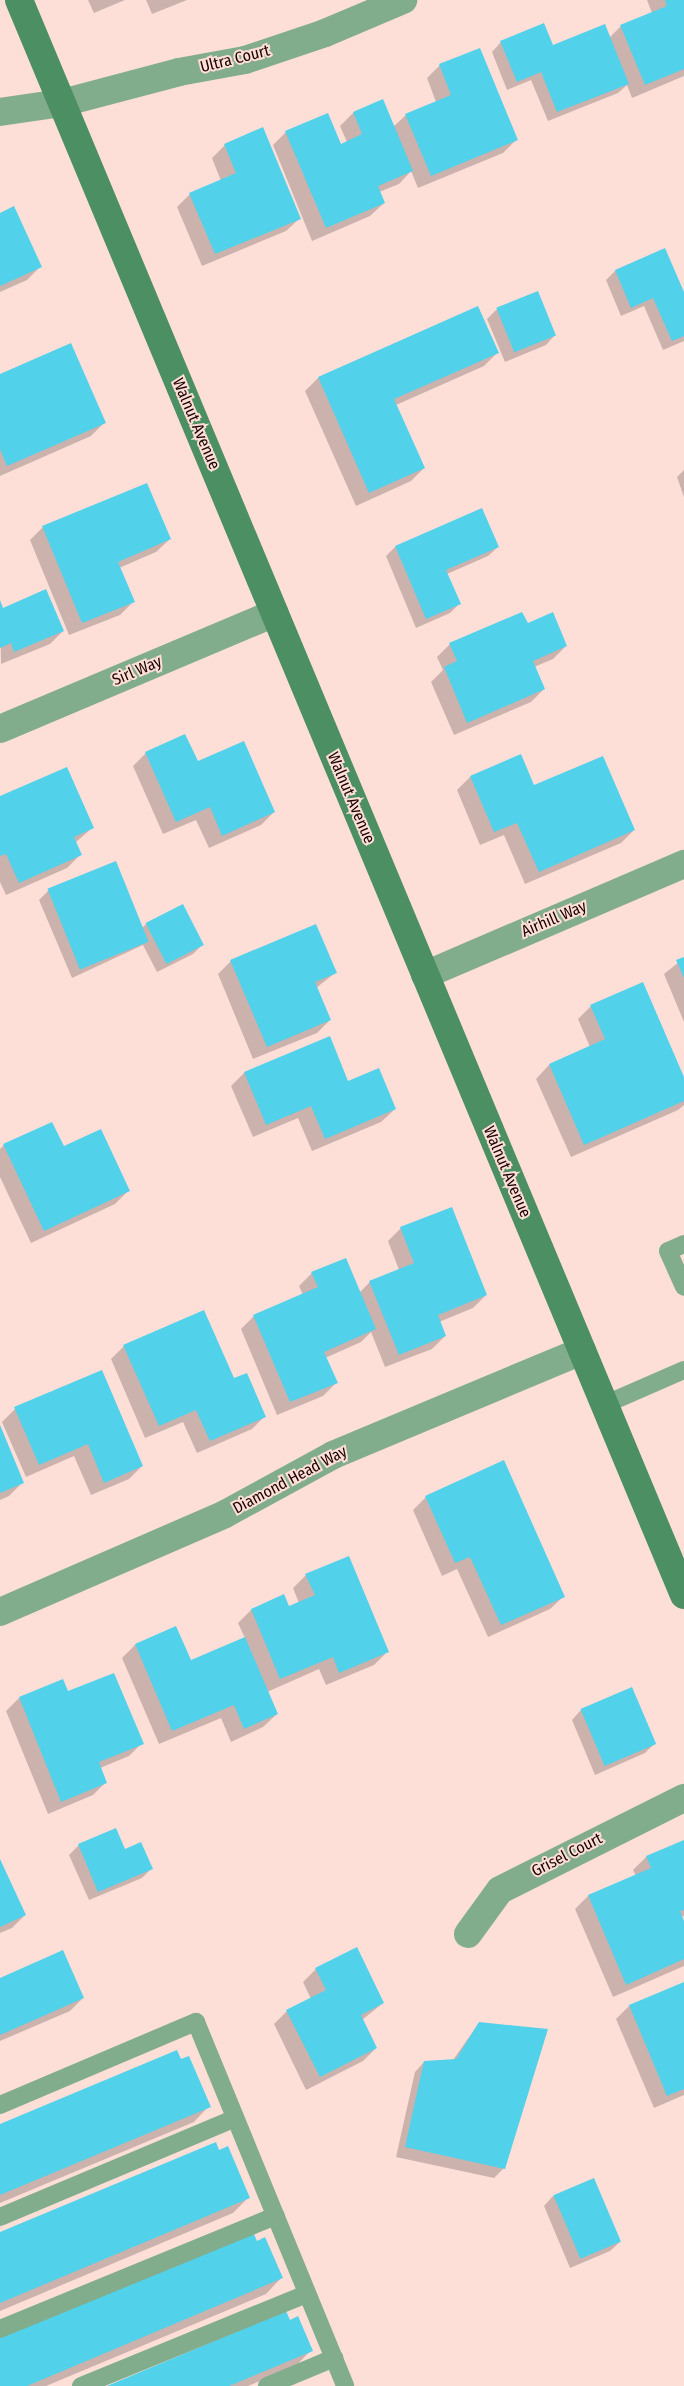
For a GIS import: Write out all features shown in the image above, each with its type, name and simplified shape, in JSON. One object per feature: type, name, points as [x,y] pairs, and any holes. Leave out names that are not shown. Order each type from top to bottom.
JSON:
[{"type":"street","name":"Walnut Avenue","points":[[19,0],[582,1351],[606,1404],[684,1595]]},
{"type":"street","name":"Ultra Court","points":[[0,112],[62,103],[179,72],[245,60],[325,33],[403,0]]},
{"type":"street","name":"Sirl Way","points":[[0,729],[274,613]]},
{"type":"street","name":"Airhill Way","points":[[425,975],[684,864]]},
{"type":"street","name":"Diamond Head Way","points":[[0,1612],[225,1514],[333,1455],[582,1351]]},
{"type":"street","name":"Grisel Court","points":[[468,1934],[500,1890],[684,1798]]},
{"type":"lane","points":[[684,1244],[668,1251],[684,1287]]},
{"type":"lane","points":[[606,1404],[684,1370]]},
{"type":"lane","points":[[0,2106],[196,2022],[345,2386]]},
{"type":"lane","points":[[0,2217],[235,2118]]},
{"type":"lane","points":[[0,2329],[276,2216]]},
{"type":"lane","points":[[82,2386],[307,2294]]},
{"type":"lane","points":[[267,2386],[334,2358]]},
{"type":"building","points":[[665,0],[684,0],[684,69],[645,85],[620,25],[667,6]]},
{"type":"building","points":[[544,23],[553,45],[605,24],[629,84],[557,112],[541,72],[517,82],[500,41]]},
{"type":"building","points":[[480,48],[518,140],[431,176],[405,114],[451,95],[439,64]]},
{"type":"building","points":[[383,99],[413,171],[378,186],[385,203],[326,228],[285,131],[328,113],[341,144],[362,134],[353,112]]},
{"type":"building","points":[[263,127],[301,219],[215,254],[189,193],[236,173],[224,144]]},
{"type":"building","points":[[14,206],[42,267],[0,286],[0,213]]},
{"type":"building","points":[[665,248],[684,292],[684,336],[672,341],[653,298],[631,308],[615,270]]},
{"type":"building","points":[[538,291],[556,336],[514,352],[496,308]]},
{"type":"building","points":[[478,306],[499,353],[394,399],[425,468],[369,493],[318,377]]},
{"type":"building","points":[[71,343],[106,423],[7,466],[0,449],[0,374]]},
{"type":"building","points":[[147,483],[171,539],[118,562],[135,602],[82,623],[42,526]]},
{"type":"building","points":[[482,508],[499,547],[446,570],[461,604],[426,619],[395,546]]},
{"type":"building","points":[[46,589],[64,631],[14,652],[11,643],[0,648],[0,600],[3,608]]},
{"type":"building","points":[[522,612],[528,623],[553,612],[567,646],[533,661],[545,689],[467,723],[444,667],[457,661],[449,643]]},
{"type":"building","points":[[185,734],[198,761],[244,741],[275,812],[222,836],[210,807],[176,822],[145,752]]},
{"type":"building","points":[[521,754],[534,785],[603,756],[635,830],[539,872],[517,823],[494,832],[470,776]]},
{"type":"building","points":[[67,767],[94,828],[74,837],[82,855],[19,883],[6,854],[0,856],[0,796]]},
{"type":"building","points":[[116,861],[149,942],[80,969],[47,889]]},
{"type":"building","points":[[183,904],[204,945],[166,964],[146,923]]},
{"type":"building","points":[[316,924],[337,973],[315,982],[331,1020],[267,1047],[230,960]]},
{"type":"building","points":[[684,957],[684,978],[676,960]]},
{"type":"building","points":[[643,982],[684,1077],[684,1101],[584,1145],[549,1064],[605,1039],[590,1005]]},
{"type":"building","points":[[330,1036],[348,1081],[379,1068],[396,1109],[325,1139],[311,1106],[266,1125],[244,1072]]},
{"type":"building","points":[[52,1122],[64,1146],[101,1129],[130,1191],[44,1231],[3,1144]]},
{"type":"building","points":[[452,1207],[487,1295],[438,1315],[446,1336],[399,1355],[369,1281],[414,1263],[400,1227]]},
{"type":"building","points":[[346,1258],[376,1329],[324,1352],[338,1383],[290,1402],[253,1315],[318,1287],[311,1272]]},
{"type":"building","points":[[204,1310],[234,1378],[247,1373],[266,1417],[210,1441],[196,1410],[159,1426],[123,1345]]},
{"type":"building","points":[[102,1370],[143,1466],[104,1483],[88,1444],[39,1465],[14,1407]]},
{"type":"building","points":[[0,1425],[24,1483],[0,1493]]},
{"type":"building","points":[[504,1460],[565,1597],[501,1625],[470,1557],[455,1563],[425,1496]]},
{"type":"building","points":[[349,1556],[389,1652],[339,1673],[333,1657],[280,1679],[251,1609],[284,1594],[289,1606],[315,1595],[305,1574]]},
{"type":"building","points":[[176,1626],[191,1660],[245,1637],[278,1714],[244,1729],[234,1705],[172,1731],[135,1644]]},
{"type":"building","points":[[114,1673],[144,1744],[99,1762],[107,1783],[61,1802],[19,1697],[63,1679],[68,1691]]},
{"type":"building","points":[[632,1687],[656,1744],[605,1766],[580,1709]]},
{"type":"building","points":[[116,1828],[125,1849],[141,1842],[153,1869],[98,1892],[78,1844]]},
{"type":"building","points":[[684,1840],[684,1910],[680,1911],[684,1921],[684,1959],[626,1985],[588,1895],[651,1868],[646,1856]]},
{"type":"building","points":[[0,1859],[26,1915],[0,1927]]},
{"type":"building","points":[[357,1947],[384,2003],[361,2015],[377,2048],[320,2077],[286,2010],[326,1990],[315,1968]]},
{"type":"building","points":[[63,1950],[84,1998],[0,2035],[0,1978]]},
{"type":"building","points":[[684,1982],[684,2089],[667,2096],[629,2005]]},
{"type":"building","points":[[479,2022],[548,2029],[505,2169],[405,2147],[424,2061],[456,2059]]},
{"type":"building","points":[[177,2050],[181,2059],[189,2056],[211,2107],[0,2195],[0,2124]]},
{"type":"building","points":[[216,2142],[219,2150],[228,2146],[250,2198],[0,2303],[0,2232]]},
{"type":"building","points":[[594,2178],[621,2242],[580,2259],[553,2195]]},
{"type":"building","points":[[253,2232],[257,2241],[265,2237],[283,2278],[27,2386],[0,2386],[0,2338]]},
{"type":"building","points":[[286,2311],[290,2320],[298,2316],[313,2351],[229,2386],[107,2386]]}]
